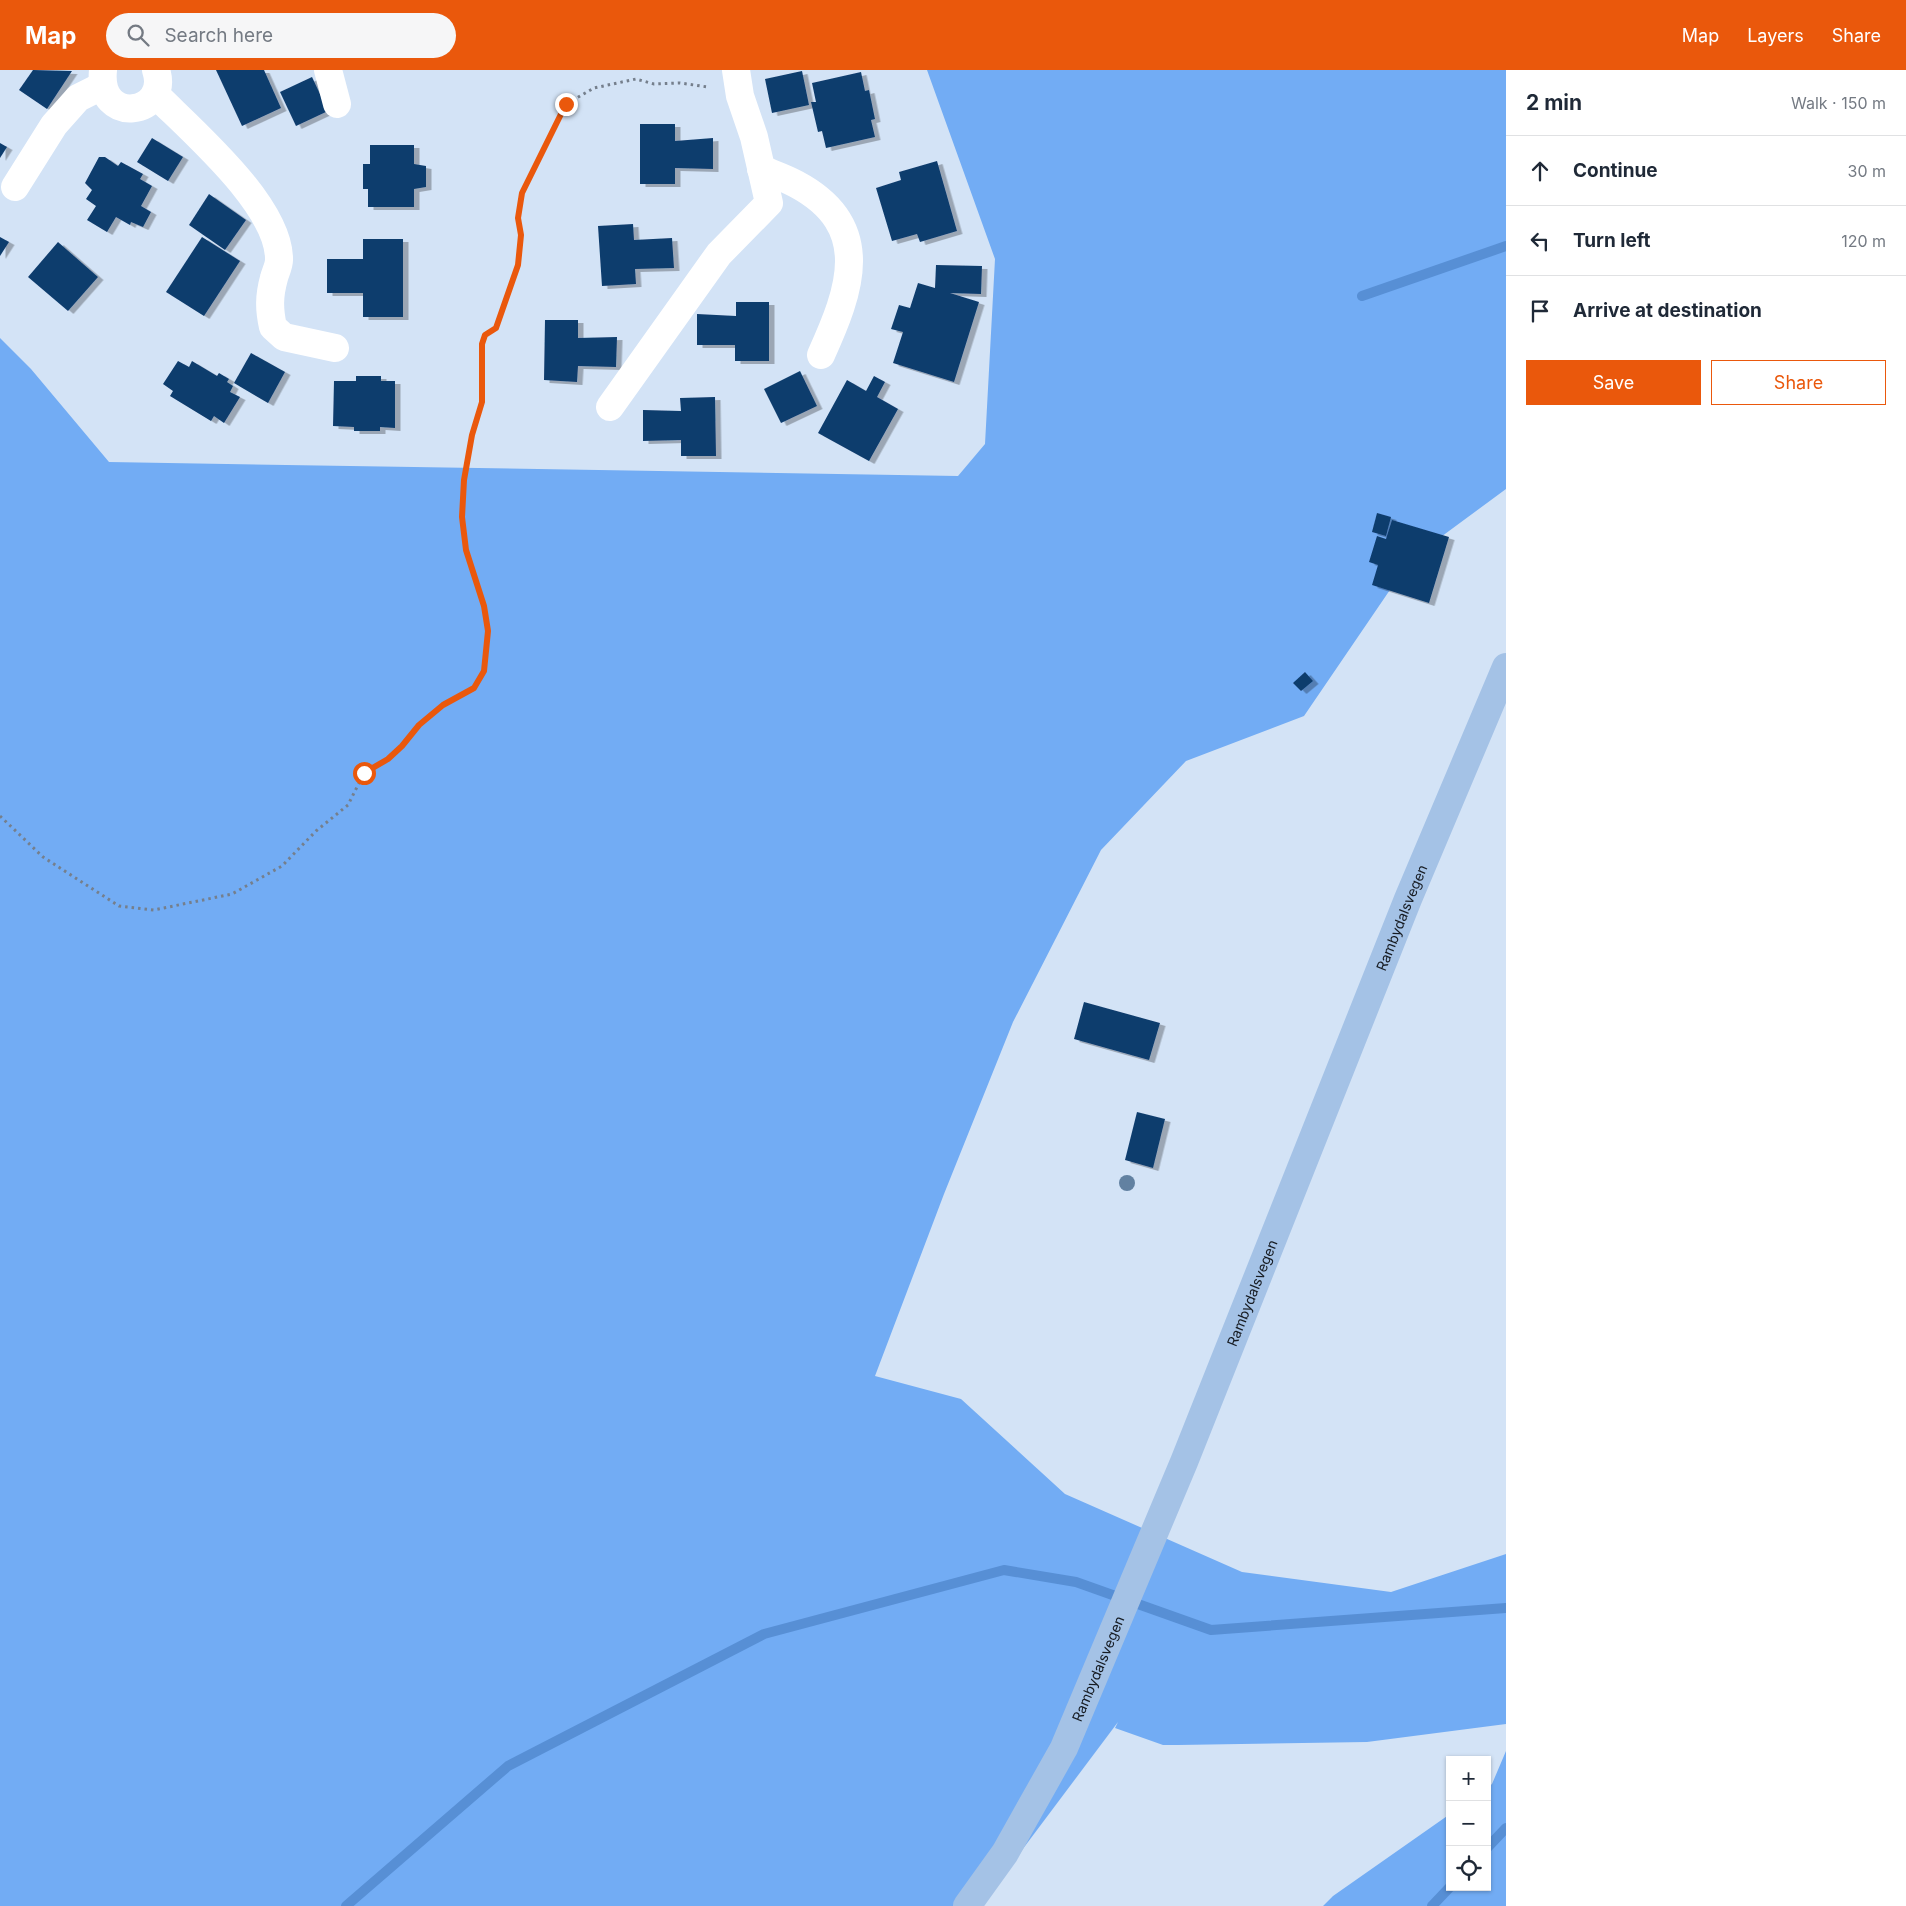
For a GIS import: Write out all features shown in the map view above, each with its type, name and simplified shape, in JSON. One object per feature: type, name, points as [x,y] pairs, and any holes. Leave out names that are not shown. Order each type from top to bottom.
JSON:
[{"type":"main road","name":"Rambydalsvegen","points":[[967,1906],[1005,1853],[1064,1748],[1181,1471],[1408,898],[1506,667]]},
{"type":"street","points":[[328,70],[337,104]]},
{"type":"street","points":[[14,187],[35,152],[78,98],[103,78],[110,101],[126,109],[143,106],[156,82],[263,211],[274,232],[279,261],[269,298],[273,327],[284,337],[335,348]]},
{"type":"street","points":[[610,407],[719,254],[769,203],[754,137],[738,83]]},
{"type":"street","points":[[761,169],[797,184],[818,199],[832,211],[845,234],[851,261],[848,285],[840,313],[821,355]]},
{"type":"path","points":[[0,816],[43,857],[119,906],[154,910],[232,894],[282,866],[316,831],[348,805],[364,773],[388,759],[402,746],[419,725],[443,705],[474,688],[484,671],[488,631],[484,606],[466,550],[462,517],[464,480],[472,435],[482,402],[482,344],[485,335],[496,328],[518,265],[521,235],[518,218],[522,193],[566,104],[594,88],[636,79],[654,84],[702,85],[738,83]]},
{"type":"shaded area","points":[[927,70],[1506,70],[1506,489],[1411,559],[1304,716],[1186,761],[1101,850],[1013,1022],[944,1194],[875,1376],[961,1399],[1065,1494],[1242,1572],[1391,1592],[1506,1554],[1506,1724],[1367,1742],[1163,1745],[1115,1728],[1118,1722],[980,1906],[0,1906],[0,338],[31,369],[109,462],[958,476],[985,444],[995,259]]},
{"type":"shaded area","points":[[1506,1751],[1506,1906],[1323,1906],[1333,1896],[1446,1817],[1446,1891],[1491,1891],[1492,1784]]},
{"type":"building","points":[[33,70],[72,71],[47,109],[19,90]]},
{"type":"building","points":[[216,70],[264,70],[281,108],[242,126]]},
{"type":"building","points":[[802,71],[809,105],[772,113],[765,79]]},
{"type":"building","points":[[861,72],[865,91],[869,90],[875,119],[871,120],[875,137],[826,148],[822,131],[818,132],[811,102],[816,102],[812,83]]},
{"type":"building","points":[[312,77],[328,111],[296,126],[280,92]]},
{"type":"building","points":[[640,124],[675,124],[675,141],[713,138],[713,169],[675,168],[675,184],[640,184]]},
{"type":"building","points":[[152,138],[183,157],[168,181],[137,162]]},
{"type":"building","points":[[0,143],[7,147],[0,158]]},
{"type":"building","points":[[370,145],[414,145],[414,164],[426,166],[426,187],[414,189],[414,207],[368,207],[368,189],[363,189],[363,164],[370,164]]},
{"type":"building","points":[[99,157],[105,157],[118,166],[121,162],[143,174],[140,179],[152,186],[141,206],[151,212],[143,227],[131,222],[130,225],[116,217],[107,232],[87,220],[96,206],[86,199],[92,190],[85,183]]},
{"type":"building","points":[[937,161],[957,231],[920,242],[917,234],[892,241],[876,188],[901,180],[899,172]]},
{"type":"building","points":[[209,194],[246,220],[225,250],[189,225]]},
{"type":"building","points":[[633,224],[634,240],[672,238],[674,268],[635,269],[636,284],[602,286],[598,226]]},
{"type":"building","points":[[0,237],[9,242],[0,256]]},
{"type":"building","points":[[202,237],[240,261],[204,316],[166,292]]},
{"type":"building","points":[[363,239],[403,239],[403,317],[363,317],[363,293],[327,293],[327,259],[363,259]]},
{"type":"building","points":[[58,242],[98,277],[68,311],[28,277]]},
{"type":"building","points":[[936,265],[982,266],[981,294],[950,293],[979,302],[954,382],[893,363],[903,332],[891,329],[899,305],[910,308],[918,283],[935,288]]},
{"type":"building","points":[[736,302],[769,302],[769,361],[735,361],[735,345],[697,345],[697,314],[736,316]]},
{"type":"building","points":[[545,320],[578,320],[578,338],[617,337],[616,367],[578,366],[577,382],[544,380]]},
{"type":"building","points":[[251,353],[285,372],[268,403],[234,383]]},
{"type":"building","points":[[178,361],[189,367],[192,361],[217,376],[219,373],[229,379],[227,382],[233,386],[230,392],[240,397],[224,423],[214,416],[211,421],[170,396],[173,391],[163,384]]},
{"type":"building","points":[[800,371],[817,406],[781,423],[764,389]]},
{"type":"building","points":[[356,376],[381,376],[381,381],[395,381],[395,428],[380,427],[380,431],[354,431],[354,427],[333,426],[334,381],[356,381]]},
{"type":"building","points":[[874,376],[885,382],[877,397],[898,409],[869,461],[818,433],[847,380],[866,391]]},
{"type":"building","points":[[715,397],[716,456],[681,456],[681,440],[643,441],[643,410],[681,411],[680,398]]},
{"type":"building","points":[[1377,513],[1391,517],[1386,536],[1372,532]]},
{"type":"building","points":[[1392,520],[1449,537],[1429,603],[1372,585],[1378,565],[1369,562],[1377,536],[1386,539]]},
{"type":"building","points":[[1305,672],[1313,681],[1301,691],[1293,683]]},
{"type":"building","points":[[1084,1002],[1160,1023],[1149,1060],[1074,1039]]},
{"type":"building","points":[[1137,1112],[1165,1119],[1153,1168],[1125,1160]]},
{"type":"waterway","points":[[1362,296],[1506,246]]},
{"type":"waterway","points":[[346,1906],[508,1766],[764,1634],[1004,1570],[1076,1582],[1211,1630],[1506,1608]]},
{"type":"waterway","points":[[1489,1846],[1506,1828]]},
{"type":"waterway","points":[[1432,1906],[1446,1891]]},
{"type":"route","points":[[364,773],[388,759],[402,746],[419,725],[443,705],[474,688],[484,671],[488,631],[484,606],[466,550],[462,517],[464,480],[472,435],[482,402],[484,388],[481,370],[482,344],[485,335],[496,328],[518,265],[521,235],[518,218],[522,193],[566,104]]}]
